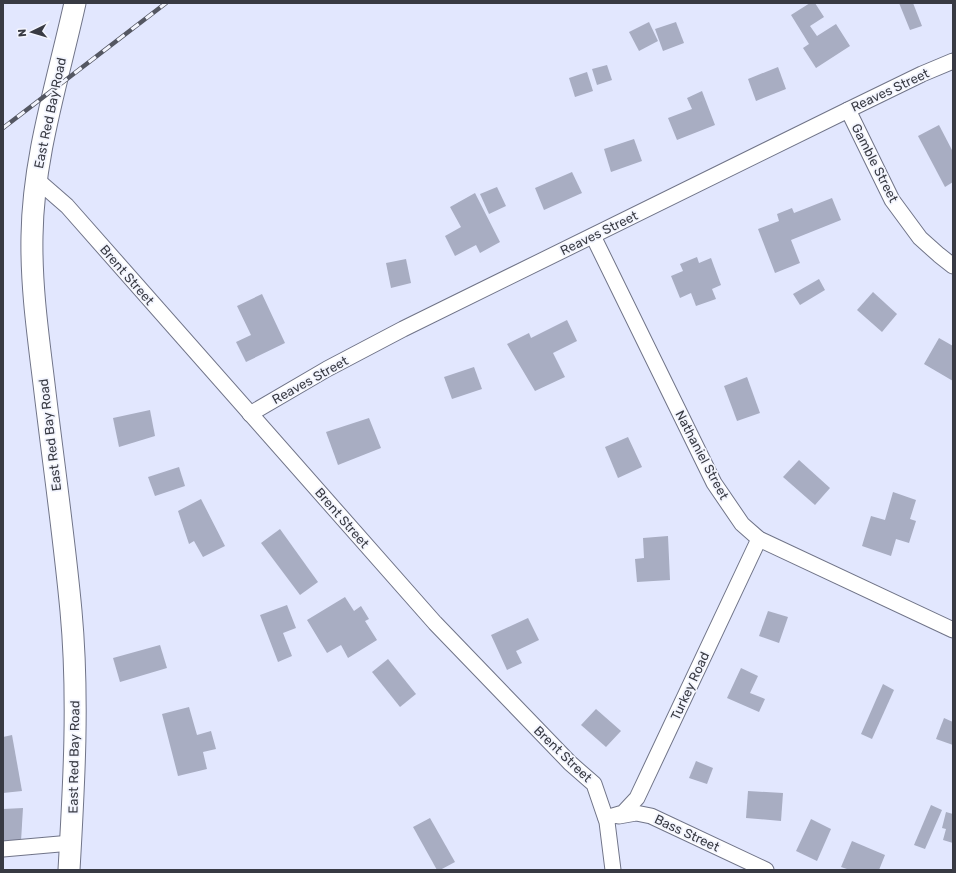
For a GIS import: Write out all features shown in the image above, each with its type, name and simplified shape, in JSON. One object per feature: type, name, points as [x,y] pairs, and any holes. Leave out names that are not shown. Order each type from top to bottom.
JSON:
[{"type":"street","name":"East Red Bay Road","points":[[69,870],[74,789],[75,666],[71,610],[34,299],[32,237],[36,179],[54,88],[74,3]]},
{"type":"street","name":"Reaves Street","points":[[250,414],[327,369],[403,330],[848,110],[922,74],[953,61]]},
{"type":"street","name":"Gamble Street","points":[[848,110],[892,200],[920,238],[953,266]]},
{"type":"street","name":"Brent Street","points":[[36,179],[67,206],[435,623],[570,763],[594,784],[606,818],[613,870]]},
{"type":"street","name":"Nathaniel Street","points":[[594,236],[714,483],[742,524],[759,539],[953,630]]},
{"type":"street","name":"Turkey Road","points":[[606,818],[623,813],[637,798],[759,539]]},
{"type":"street","name":"Bass Street","points":[[606,818],[636,813],[650,816],[766,870]]},
{"type":"street","points":[[3,849],[71,843]]},
{"type":"building","points":[[810,3],[815,3],[824,17],[810,26],[817,36],[836,24],[850,46],[816,68],[803,48],[809,44],[791,15]]},
{"type":"building","points":[[899,3],[913,3],[922,26],[910,30]]},
{"type":"building","points":[[649,22],[658,41],[639,51],[629,32]]},
{"type":"building","points":[[676,22],[684,43],[663,51],[655,29]]},
{"type":"building","points":[[607,65],[612,80],[597,85],[592,69]]},
{"type":"building","points":[[778,67],[786,89],[756,101],[748,79]]},
{"type":"building","points":[[587,72],[593,91],[575,97],[569,78]]},
{"type":"building","points":[[702,91],[715,125],[677,140],[668,118],[692,109],[687,98]]},
{"type":"building","points":[[939,125],[953,152],[953,182],[945,187],[918,136]]},
{"type":"building","points":[[634,139],[642,161],[611,172],[604,149]]},
{"type":"building","points":[[572,172],[582,193],[544,210],[535,188]]},
{"type":"building","points":[[497,187],[506,206],[489,214],[480,194]]},
{"type":"building","points":[[475,193],[500,242],[480,253],[476,245],[455,256],[445,236],[461,227],[450,207]]},
{"type":"building","points":[[832,198],[841,220],[791,240],[800,263],[775,273],[758,229],[779,221],[777,214],[792,208],[794,213]]},
{"type":"building","points":[[697,257],[699,263],[711,258],[721,285],[712,289],[716,299],[696,306],[691,293],[680,298],[671,276],[683,271],[680,264]]},
{"type":"building","points":[[406,259],[411,283],[391,288],[386,263]]},
{"type":"building","points":[[819,279],[825,290],[800,305],[793,294]]},
{"type":"building","points":[[873,292],[897,314],[882,332],[857,310]]},
{"type":"building","points":[[262,294],[285,343],[246,362],[236,342],[251,335],[237,306]]},
{"type":"building","points":[[567,320],[577,341],[553,353],[565,377],[535,391],[507,344],[529,333],[531,338]]},
{"type":"building","points":[[939,338],[953,346],[953,381],[924,364]]},
{"type":"building","points":[[474,367],[482,389],[452,399],[444,377]]},
{"type":"building","points":[[747,377],[760,413],[737,421],[724,386]]},
{"type":"building","points":[[150,410],[155,436],[119,447],[113,418]]},
{"type":"building","points":[[369,418],[381,448],[338,465],[326,432]]},
{"type":"building","points":[[628,437],[642,467],[618,478],[605,447]]},
{"type":"building","points":[[799,460],[830,488],[815,505],[783,477]]},
{"type":"building","points":[[179,467],[185,486],[155,496],[148,477]]},
{"type":"building","points":[[893,492],[916,500],[910,519],[916,521],[909,543],[896,539],[891,556],[862,546],[871,516],[885,520]]},
{"type":"building","points":[[201,499],[225,546],[203,557],[194,541],[189,544],[178,511]]},
{"type":"building","points":[[280,529],[318,582],[300,595],[261,543]]},
{"type":"building","points":[[668,536],[670,580],[637,582],[635,559],[644,558],[643,538]]},
{"type":"building","points":[[345,597],[354,611],[361,606],[369,619],[365,621],[377,640],[348,658],[341,645],[327,653],[307,620]]},
{"type":"building","points":[[287,605],[296,628],[283,633],[292,656],[278,662],[260,615]]},
{"type":"building","points":[[768,611],[788,617],[779,643],[759,636]]},
{"type":"building","points":[[528,618],[539,640],[516,651],[522,663],[507,670],[491,635]]},
{"type":"building","points":[[160,645],[167,668],[120,682],[113,658]]},
{"type":"building","points":[[388,659],[416,694],[400,707],[372,672]]},
{"type":"building","points":[[741,668],[758,676],[750,693],[765,699],[759,712],[727,698]]},
{"type":"building","points":[[883,684],[894,690],[872,739],[861,734]]},
{"type":"building","points":[[189,707],[197,735],[211,731],[216,749],[203,752],[207,769],[178,776],[162,714]]},
{"type":"building","points":[[596,709],[621,731],[606,747],[581,725]]},
{"type":"building","points":[[944,718],[953,722],[953,745],[936,739]]},
{"type":"building","points":[[12,735],[22,791],[3,793],[3,737]]},
{"type":"building","points":[[696,761],[713,768],[707,784],[689,778]]},
{"type":"building","points":[[748,791],[783,793],[781,821],[746,818]]},
{"type":"building","points":[[931,805],[942,810],[925,849],[914,845]]},
{"type":"building","points":[[23,808],[21,841],[3,842],[3,809]]},
{"type":"building","points":[[946,812],[953,814],[953,843],[943,840],[946,829],[942,828]]},
{"type":"building","points":[[430,818],[455,862],[440,870],[437,870],[413,827]]},
{"type":"building","points":[[811,819],[831,829],[817,861],[796,851]]},
{"type":"building","points":[[852,841],[885,855],[879,870],[850,870],[841,867]]},
{"type":"railway","points":[[3,128],[166,3]]}]
